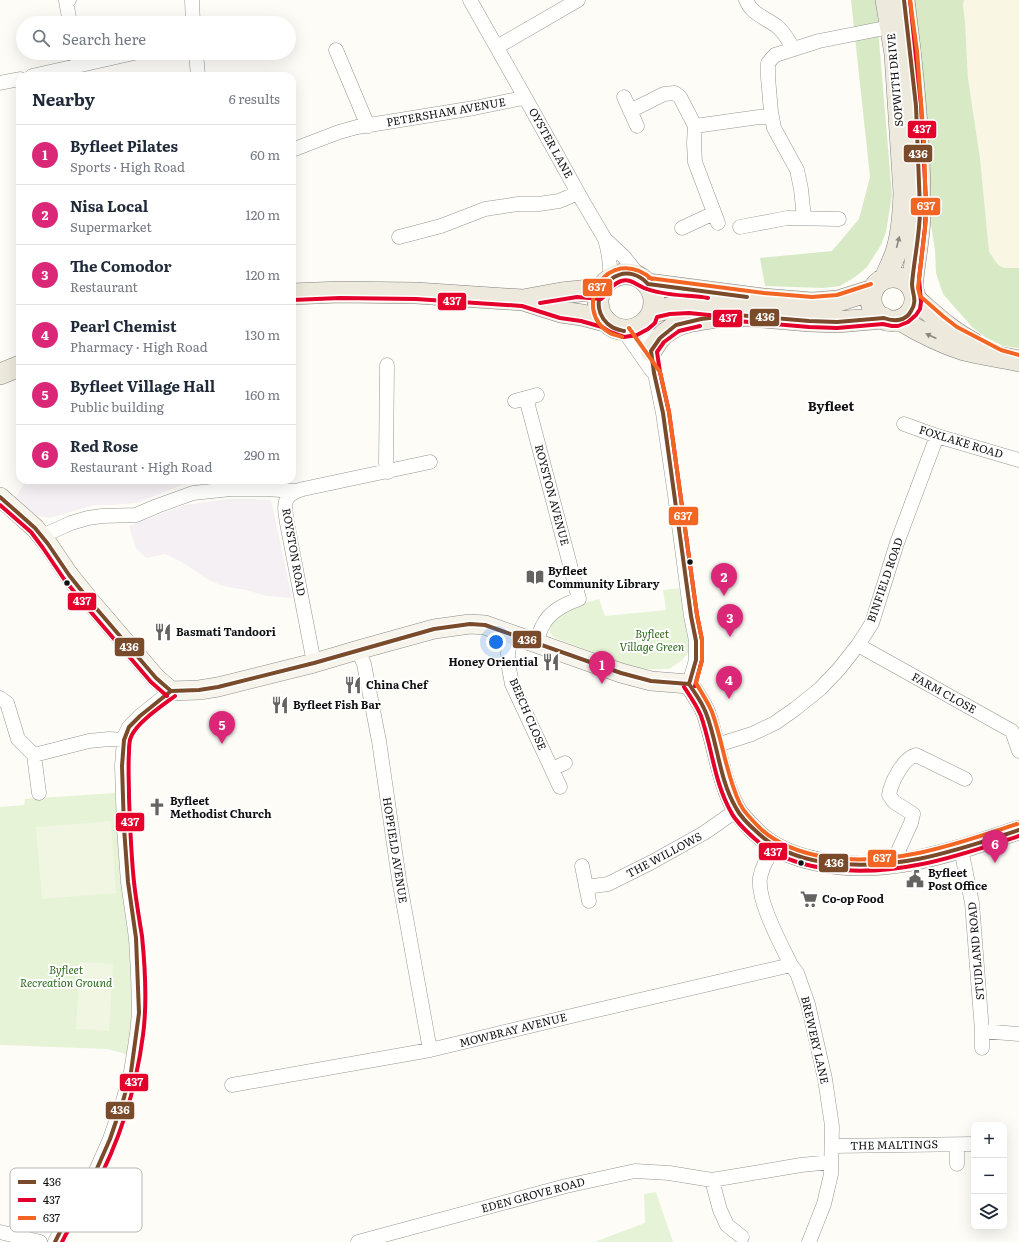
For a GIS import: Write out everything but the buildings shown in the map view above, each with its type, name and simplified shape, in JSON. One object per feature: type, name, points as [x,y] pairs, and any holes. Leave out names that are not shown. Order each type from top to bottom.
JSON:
[{"type":"main road","name":"SOPWITH DRIVE","points":[[879,284],[896,251],[900,236],[904,193],[894,54],[886,0]]},
{"type":"main road","name":"SOPWITH DRIVE","points":[[904,0],[911,51],[918,142],[920,220],[914,293]]},
{"type":"main road","points":[[523,300],[561,293],[590,290],[604,286],[619,275],[630,274],[644,281],[763,299],[812,303],[838,301],[879,284],[891,277],[898,277],[903,279],[940,322],[954,332],[999,356]]},
{"type":"main road","points":[[644,281],[653,293],[655,302],[649,318]]},
{"type":"main road","points":[[879,284],[872,297],[872,303],[878,315],[892,319],[950,345],[1019,361]]},
{"type":"main road","points":[[604,286],[598,302],[600,312],[605,320],[613,327],[624,330],[635,329],[649,318],[669,308],[689,307],[720,310],[737,315]]},
{"type":"main road","points":[[296,294],[340,292],[416,293],[523,300],[554,310],[605,320]]},
{"type":"main road","points":[[651,351],[660,338],[676,325],[701,319],[737,315],[837,322],[892,319],[906,316],[911,312],[914,306],[914,293]]},
{"type":"main road","points":[[0,374],[16,368]]},
{"type":"street","points":[[67,0],[69,16]]},
{"type":"street","points":[[192,0],[193,16]]},
{"type":"street","name":"OYSTER LANE","points":[[470,0],[605,239],[624,257],[644,281]]},
{"type":"street","points":[[497,48],[578,0]]},
{"type":"street","points":[[746,0],[752,10],[778,27],[788,37],[793,49]]},
{"type":"street","points":[[804,218],[801,189],[796,170],[774,128],[768,77],[768,62],[775,55],[819,41],[890,27]]},
{"type":"street","points":[[336,50],[368,126]]},
{"type":"street","points":[[43,72],[77,60]]},
{"type":"street","points":[[197,60],[198,72]]},
{"type":"street","points":[[0,83],[16,80]]},
{"type":"street","points":[[630,111],[664,94],[675,93],[680,97],[695,126],[695,162],[716,218],[682,228]]},
{"type":"street","name":"PETERSHAM AVENUE","points":[[296,148],[340,132],[474,108],[524,97]]},
{"type":"street","points":[[624,97],[637,126]]},
{"type":"street","points":[[695,126],[759,118],[772,118]]},
{"type":"street","points":[[399,237],[441,226],[485,209],[518,204],[539,204],[559,201],[578,193]]},
{"type":"street","points":[[740,227],[787,218],[839,219]]},
{"type":"street","name":"OYSTER LANE","points":[[604,286],[610,268],[605,239]]},
{"type":"street","points":[[649,318],[654,373],[663,413],[696,641],[696,660],[689,684],[703,706],[726,786],[737,810],[756,832],[774,847],[797,857],[847,867],[880,866],[929,858],[1019,830]]},
{"type":"street","points":[[624,330],[654,373]]},
{"type":"street","points":[[387,365],[386,463],[388,472]]},
{"type":"street","name":"ROYSTON AVENUE","points":[[526,398],[579,599],[570,602],[553,612],[543,624],[536,643]]},
{"type":"street","name":"FOXLAKE ROAD","points":[[904,424],[937,436],[1019,460]]},
{"type":"street","name":"BINFIELD ROAD","points":[[714,746],[752,734],[776,723],[820,689],[839,669],[858,645],[872,623],[897,543],[937,436]]},
{"type":"street","name":"ROYSTON ROAD","points":[[314,663],[293,558],[285,507],[286,499],[295,491],[430,462]]},
{"type":"street","points":[[42,536],[71,523],[88,518],[136,515],[193,493],[231,489],[276,489],[295,491]]},
{"type":"street","points":[[0,497],[26,519],[42,536],[69,575],[89,600],[156,678],[171,691]]},
{"type":"street","points":[[97,1168],[110,1139],[131,1072],[139,1013],[136,938],[128,882],[124,828],[122,766],[125,735],[129,727],[140,716],[171,691],[199,690],[218,687],[314,663],[434,629],[470,624],[485,625],[620,673],[651,681],[689,684]]},
{"type":"street","name":"BEECH CLOSE","points":[[512,634],[508,653],[512,684],[560,787]]},
{"type":"street","name":"FARM CLOSE","points":[[858,645],[1012,731],[1019,751]]},
{"type":"street","name":"HOPFIELD AVENUE","points":[[358,650],[364,664],[379,741],[399,879],[430,1050]]},
{"type":"street","points":[[0,698],[7,703],[18,738],[34,755],[39,793]]},
{"type":"street","points":[[34,755],[89,741],[109,739],[124,740]]},
{"type":"street","points":[[900,863],[899,850],[911,823],[913,814],[894,802],[889,795],[890,788],[897,773],[905,762],[916,755],[966,779]]},
{"type":"street","points":[[552,769],[565,763]]},
{"type":"street","name":"THE WILLOWS","points":[[586,887],[608,884],[652,862],[704,833],[737,810]]},
{"type":"street","name":"BREWERY LANE","points":[[774,847],[762,868],[760,886],[763,901],[791,965],[797,973],[808,1004],[825,1079],[832,1126],[831,1174],[824,1204],[809,1242]]},
{"type":"street","name":"STUDLAND ROAD","points":[[961,849],[972,903],[982,1048]]},
{"type":"street","points":[[582,866],[589,901]]},
{"type":"street","name":"MOWBRAY AVENUE","points":[[232,1085],[430,1050],[791,965]]},
{"type":"street","points":[[982,1031],[1019,1034]]},
{"type":"street","name":"THE MALTINGS","points":[[832,1146],[971,1144]]},
{"type":"street","points":[[957,1145],[957,1164]]},
{"type":"street","name":"EDEN GROVE ROAD","points":[[358,1242],[566,1186],[634,1171],[670,1173],[712,1180],[801,1165],[832,1162]]},
{"type":"street","points":[[712,1180],[720,1210],[727,1226],[742,1237]]},
{"type":"street","points":[[0,1232],[40,1242]]},
{"type":"street","points":[[56,1242],[60,1232]]},
{"type":"shaded area","points":[[964,0],[1019,0],[1019,268],[1002,268],[996,263],[989,251],[980,158],[968,78],[963,6]]},
{"type":"shaded area","points":[[24,484],[184,484],[137,503],[94,505],[50,518],[38,516],[16,497]]},
{"type":"shaded area","points":[[229,499],[271,500],[292,598],[267,596],[223,586],[207,579],[182,562],[165,554],[146,558],[136,548],[129,526],[185,505]]},
{"type":"green space","points":[[851,0],[877,0],[892,195],[886,232],[881,245],[867,267],[855,277],[840,286],[823,288],[765,286],[760,258],[832,251],[859,219],[870,177]]},
{"type":"green space","points":[[909,0],[964,0],[963,6],[968,78],[980,158],[989,251],[1000,266],[1007,268],[1019,268],[1019,348],[1003,346],[985,337],[973,328],[943,294],[936,273],[935,250],[931,225]]},
{"type":"green space","name":"Byfleet Village Green","points":[[680,588],[690,651],[681,661],[669,669],[634,668],[555,638],[550,633],[551,624],[560,615],[577,605],[599,599],[605,616],[666,610],[663,590]]},
{"type":"green space","name":"Byfleet Recreation Ground","points":[[115,793],[118,847],[131,958],[133,992],[129,1055],[107,1049],[0,1045],[0,807],[24,805],[25,799]]},
{"type":"green space","points":[[111,821],[116,893],[42,899],[36,827]]},
{"type":"green space","points":[[80,962],[113,964],[109,1031],[76,1029]]},
{"type":"green space","points":[[656,1192],[673,1242],[594,1242],[645,1223],[644,1194]]},
{"type":"transit line","name":"436","points":[[689,684],[696,660],[696,641],[691,616],[663,413],[654,373],[651,351],[660,338],[676,325],[701,319],[737,315],[837,322],[884,318],[899,320],[903,319],[909,314],[914,304],[912,284],[920,209],[916,106],[904,0]]},
{"type":"transit line","name":"437","points":[[296,300],[340,298],[416,299],[522,306],[560,318],[581,321],[602,327],[610,332],[624,337],[637,335],[655,323],[657,317],[670,314],[689,313],[719,316],[737,321],[837,328],[883,324],[898,326],[908,322],[920,309],[921,302],[919,279],[925,227],[926,201],[921,105],[910,0]]},
{"type":"transit line","name":"637","points":[[910,0],[917,51],[924,141],[926,220],[918,288],[920,296],[957,327],[1001,350],[1019,355]]},
{"type":"transit line","name":"637","points":[[622,337],[610,333],[598,323],[593,310],[594,296],[599,284],[608,274],[621,269],[636,270],[652,279]]},
{"type":"transit line","name":"436","points":[[624,331],[612,327],[603,318],[599,308],[599,298],[603,288],[610,280],[619,275],[630,274],[641,278],[648,284]]},
{"type":"transit line","name":"637","points":[[649,278],[764,293],[812,297],[837,295],[871,284]]},
{"type":"transit line","name":"437","points":[[540,303],[577,297],[601,299],[614,285],[625,280],[631,281],[643,288],[661,293],[708,298]]},
{"type":"transit line","name":"436","points":[[648,284],[747,297]]},
{"type":"transit line","name":"437","points":[[695,686],[702,660],[702,640],[697,615],[669,412],[657,352],[664,342],[679,331],[700,326]]},
{"type":"transit line","name":"637","points":[[629,328],[660,372],[669,412],[697,615],[702,640],[702,660],[696,683],[712,712],[731,782],[744,811],[769,836],[784,845],[800,851],[825,857],[850,859],[875,859],[923,852],[1017,824]]},
{"type":"transit line","name":"436","points":[[0,497],[35,528],[89,600],[156,678],[171,691],[199,690],[218,687],[314,663],[434,629],[470,624],[485,625],[621,673],[651,681],[689,684]]},
{"type":"transit line","name":"437","points":[[0,505],[31,532],[64,579],[84,604],[151,682],[167,696]]},
{"type":"transit line","name":"436","points":[[689,684],[706,713],[722,773],[730,797],[738,812],[749,825],[765,839],[780,849],[797,856],[823,862],[849,865],[874,865],[923,858],[1019,830]]},
{"type":"transit line","name":"437","points":[[684,687],[701,716],[717,777],[725,801],[733,816],[738,823],[755,839],[778,855],[796,862],[823,868],[848,871],[873,871],[922,864],[1019,836]]},
{"type":"transit line","name":"436","points":[[97,1168],[110,1139],[131,1072],[139,1013],[136,938],[128,882],[124,828],[122,766],[124,740],[129,727],[171,691]]},
{"type":"transit line","name":"437","points":[[104,1168],[118,1136],[131,1097],[140,1056],[145,1012],[142,936],[131,850],[129,744],[131,737],[138,726],[175,696]]},
{"type":"transit line","name":"436","points":[[55,1242],[60,1232]]},
{"type":"transit line","name":"437","points":[[62,1242],[68,1232]]},
{"type":"place","name":"Byfleet Community Library","points":[[535,577]]},
{"type":"place","name":"Nisa Local","points":[[724,596]]},
{"type":"place","name":"Basmati Tandoori","points":[[163,632]]},
{"type":"place","name":"The Comodor","points":[[730,637]]},
{"type":"place","name":"Honey Oriential","points":[[551,662]]},
{"type":"place","name":"Byfleet Pilates","points":[[602,684]]},
{"type":"place","name":"China Chef","points":[[353,685]]},
{"type":"place","name":"Pearl Chemist","points":[[729,699]]},
{"type":"place","name":"Byfleet Fish Bar","points":[[280,705]]},
{"type":"place","name":"Byfleet Village Hall","points":[[222,744]]},
{"type":"place","name":"Byfleet Methodist Church","points":[[157,807]]},
{"type":"place","name":"Red Rose","points":[[995,863]]},
{"type":"place","name":"Byfleet Post Office","points":[[915,879]]},
{"type":"place","name":"Co-op Food","points":[[809,899]]},
{"type":"district","name":"Byfleet","points":[[831,406]]}]
